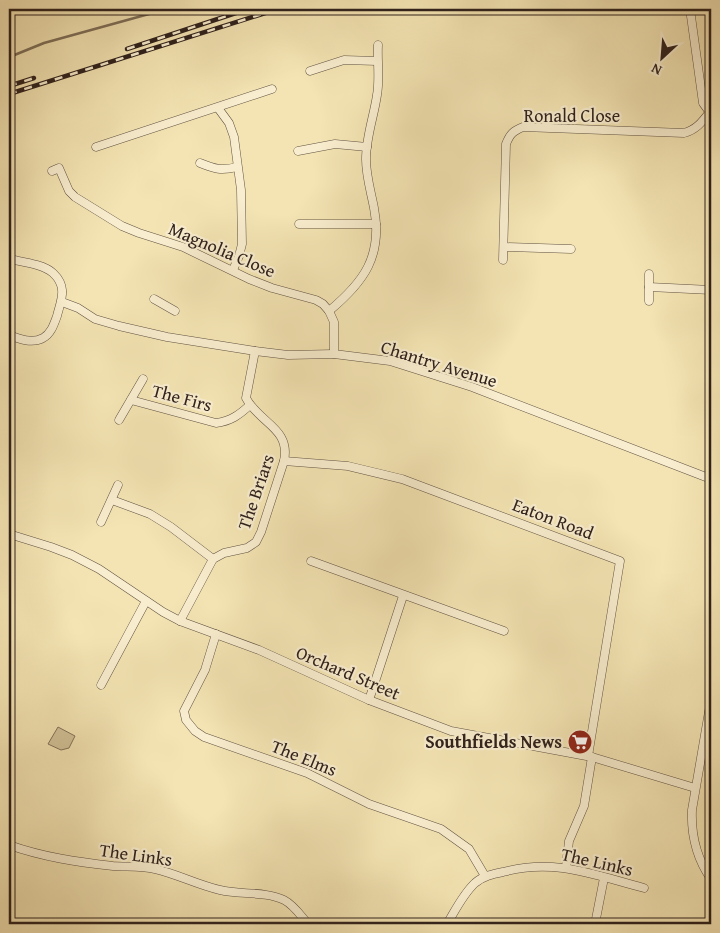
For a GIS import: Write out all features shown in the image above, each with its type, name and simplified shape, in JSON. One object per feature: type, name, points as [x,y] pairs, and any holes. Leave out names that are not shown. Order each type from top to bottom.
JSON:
[{"type":"street","points":[[690,9],[703,103],[710,113]]},
{"type":"street","points":[[334,354],[334,322],[329,310],[346,296],[364,275],[374,251],[376,224],[366,160],[378,91],[378,45]]},
{"type":"street","points":[[310,71],[344,60],[378,61]]},
{"type":"street","points":[[96,147],[218,108],[272,88]]},
{"type":"street","points":[[218,108],[229,123],[234,137],[241,190],[242,244],[233,270]]},
{"type":"street","name":"Ronald Close","points":[[503,260],[506,144],[510,134],[523,127],[684,133],[692,131],[710,113]]},
{"type":"street","points":[[298,151],[335,144],[367,147]]},
{"type":"street","points":[[200,163],[224,170],[237,167]]},
{"type":"street","name":"Magnolia Close","points":[[52,171],[60,168],[69,191],[75,197],[122,226],[183,247],[272,288],[316,300],[329,310]]},
{"type":"street","points":[[313,215],[313,224]]},
{"type":"street","points":[[299,224],[376,224]]},
{"type":"street","points":[[504,247],[571,249]]},
{"type":"street","points":[[9,259],[51,271],[60,284],[62,302],[50,333],[43,338],[34,341],[9,336]]},
{"type":"street","points":[[649,274],[649,300]]},
{"type":"street","points":[[649,287],[711,290]]},
{"type":"street","points":[[154,299],[175,311]]},
{"type":"street","name":"Chantry Avenue","points":[[62,302],[78,308],[95,319],[167,337],[288,355],[334,354],[390,361],[472,387],[711,479]]},
{"type":"street","points":[[250,405],[246,398],[253,366],[254,351]]},
{"type":"street","name":"The Firs","points":[[119,420],[144,379]]},
{"type":"street","name":"The Firs","points":[[131,400],[216,423],[228,421],[250,405]]},
{"type":"street","name":"The Briars","points":[[213,559],[246,548],[256,542],[264,524],[284,461],[286,452],[282,436],[250,405]]},
{"type":"street","name":"Eaton Road","points":[[284,461],[348,466],[402,479],[620,560],[590,757]]},
{"type":"street","points":[[101,522],[118,485]]},
{"type":"street","points":[[112,500],[150,514],[171,526],[213,559],[180,621]]},
{"type":"street","name":"Orchard Street","points":[[9,534],[52,547],[99,569],[146,601],[180,621],[259,650],[369,700],[451,731],[590,757],[696,788]]},
{"type":"street","points":[[311,561],[403,596],[504,631]]},
{"type":"street","points":[[369,700],[403,596]]},
{"type":"street","points":[[101,685],[146,601]]},
{"type":"street","name":"The Elms","points":[[216,634],[205,670],[184,711],[186,720],[195,731],[204,737],[307,774],[369,804],[441,830],[469,849],[485,876]]},
{"type":"street","points":[[711,700],[692,810],[695,844],[711,879]]},
{"type":"street","points":[[566,867],[569,842],[584,806],[590,757]]},
{"type":"street","name":"The Links","points":[[9,845],[37,854],[82,862],[168,872],[202,886],[222,891],[272,896],[285,900],[296,909],[308,924]]},
{"type":"street","name":"The Links","points":[[485,876],[532,866],[566,867],[644,888]]},
{"type":"street","points":[[447,924],[466,894],[485,876]]},
{"type":"street","points":[[595,924],[604,878]]},
{"type":"shaded area","points":[[58,727],[75,736],[69,748],[61,750],[48,744]]},
{"type":"waterway","points":[[9,54],[12,56],[44,43],[167,9]]},
{"type":"railway","points":[[127,49],[248,9]]},
{"type":"railway","points":[[9,94],[278,9]]},
{"type":"railway","points":[[9,86],[34,78]]},
{"type":"place","name":"Southfields News","points":[[580,742]]}]
